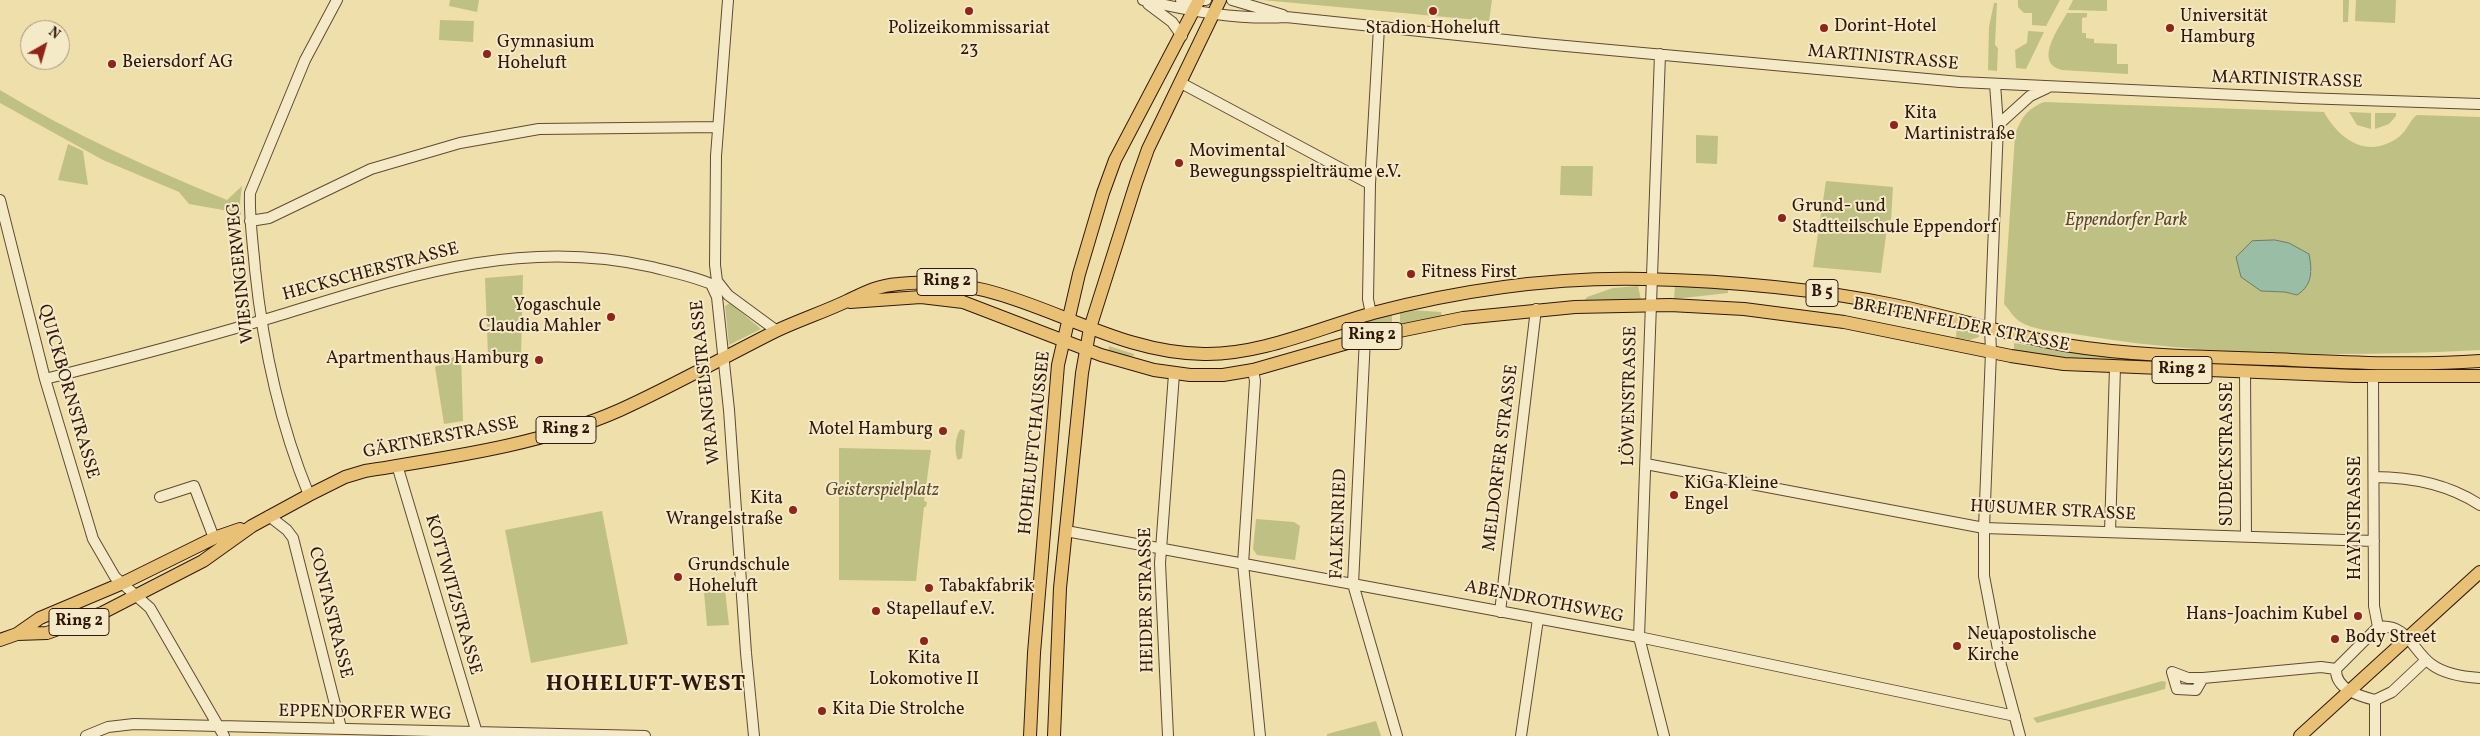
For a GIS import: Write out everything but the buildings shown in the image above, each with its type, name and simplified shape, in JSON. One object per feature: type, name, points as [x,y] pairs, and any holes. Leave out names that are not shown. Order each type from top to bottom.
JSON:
[{"type":"main road","name":"HOHELUFTCHAUSSEE","points":[[1030,736],[1034,653],[1058,366],[1084,256],[1116,160],[1156,80],[1182,36],[1207,5]]},
{"type":"main road","points":[[1054,736],[1060,588],[1081,380],[1090,328],[1136,183],[1155,132],[1181,83],[1207,5]]},
{"type":"main road","name":"BREITENFELDER STRASSE","points":[[1090,328],[1167,350],[1212,354],[1235,352],[1269,344],[1371,314],[1462,294],[1537,284],[1651,280],[1717,282],[1802,289],[1894,305],[1990,327],[2011,334],[2120,352],[2408,364],[2480,361]]},
{"type":"main road","name":"GÄRTNERSTRASSE","points":[[17,634],[47,633],[92,617],[137,596],[203,561],[269,516],[345,478],[397,465],[491,448],[583,425],[651,396],[777,331],[873,288],[899,283],[944,282],[994,291],[1090,328]]},
{"type":"main road","name":"GÄRTNERSTRASSE","points":[[845,302],[921,297],[946,299],[978,308],[1087,350]]},
{"type":"main road","name":"BREITENFELDER STRASSE","points":[[1087,350],[1130,364],[1174,374],[1206,376],[1253,370],[1365,338],[1463,318],[1536,309],[1649,306],[1713,307],[1777,312],[1875,327],[1991,352],[2064,364],[2373,376],[2480,376]]},
{"type":"main road","name":"GÄRTNERSTRASSE","points":[[0,640],[17,634],[40,618],[123,584],[214,538],[252,526]]},
{"type":"main road","points":[[2300,736],[2348,690],[2480,572]]},
{"type":"street","name":"WIESINGERWEG","points":[[308,495],[289,442],[273,384],[260,321],[250,221],[250,193],[305,60],[336,0]]},
{"type":"street","name":"WRANGELSTRASSE","points":[[728,0],[718,128],[714,282],[729,410],[746,653],[754,736]]},
{"type":"street","points":[[1142,0],[1207,5]]},
{"type":"street","points":[[1142,0],[1172,22],[1182,36]]},
{"type":"street","points":[[1181,0],[1207,5]]},
{"type":"street","name":"MARTINISTRASSE","points":[[1232,0],[1265,8],[1286,17]]},
{"type":"street","name":"MARTINISTRASSE","points":[[1207,5],[1263,18],[1286,17],[1851,74],[2052,87],[2480,104]]},
{"type":"street","points":[[1371,314],[1368,299],[1370,184],[1379,27]]},
{"type":"street","name":"LÖWENSTRASSE","points":[[1660,54],[1649,306],[1646,464],[1639,637],[1664,736]]},
{"type":"street","points":[[1181,83],[1370,184]]},
{"type":"street","points":[[1995,84],[1998,125],[1990,327],[1991,352],[1984,576],[2001,665],[2020,736]]},
{"type":"street","points":[[1998,125],[2030,96],[2052,87]]},
{"type":"street","points":[[250,221],[268,218],[371,169],[460,143],[539,129],[718,128]]},
{"type":"street","name":"QUICKBORNSTRASSE","points":[[0,200],[45,379],[90,531],[108,568],[150,608],[222,732]]},
{"type":"street","name":"HECKSCHERSTRASSE","points":[[45,379],[457,265],[506,258],[564,255],[621,260],[714,282]]},
{"type":"street","points":[[714,282],[728,295],[777,331]]},
{"type":"street","name":"MELDORFER STRASSE","points":[[1500,612],[1536,309]]},
{"type":"street","name":"FALKENRIED","points":[[1365,338],[1353,584],[1397,736]]},
{"type":"street","points":[[2110,532],[2116,367]]},
{"type":"street","points":[[1253,370],[1255,381],[1243,564],[1260,736]]},
{"type":"street","name":"SUDECKSTRASSE","points":[[2245,372],[2246,536]]},
{"type":"street","name":"HEIDER STRASSE","points":[[1168,736],[1160,550],[1174,374]]},
{"type":"street","name":"HAYNSTRASSE","points":[[2373,376],[2374,606],[2378,627]]},
{"type":"street","name":"HUSUMER STRASSE","points":[[1646,464],[1984,528],[2374,541]]},
{"type":"street","name":"KOTTWITZSTRASSE","points":[[397,465],[477,733]]},
{"type":"street","points":[[2374,477],[2406,478],[2432,483],[2462,494],[2480,505]]},
{"type":"street","points":[[160,497],[194,486],[214,538]]},
{"type":"street","name":"CONTASTRASSE","points":[[269,516],[287,530],[293,538],[341,728]]},
{"type":"street","name":"ABENDROTHSWEG","points":[[1066,531],[1160,550],[1639,637],[2015,716]]},
{"type":"street","points":[[1521,736],[1538,619]]},
{"type":"street","points":[[2336,669],[2378,627],[2387,626],[2396,629],[2418,648],[2426,660],[2441,670],[2480,678]]},
{"type":"street","points":[[2336,669],[2339,680],[2348,690],[2376,700],[2392,692],[2426,660]]},
{"type":"street","points":[[2203,678],[2322,666],[2336,669]]},
{"type":"street","points":[[2375,736],[2376,700]]},
{"type":"street","name":"EPPENDORFER WEG","points":[[86,736],[108,727],[134,724],[222,732],[341,728],[386,733],[645,736]]},
{"type":"green space","points":[[450,0],[479,0],[477,12],[449,6]]},
{"type":"green space","name":"Stadion Hoheluft","points":[[1262,0],[1492,0],[1489,21]]},
{"type":"green space","points":[[2018,0],[2060,0],[2046,26],[2032,25],[2032,13],[2024,13],[2018,7]]},
{"type":"green space","points":[[2073,0],[2107,0],[2107,11],[2068,10]]},
{"type":"green space","points":[[2343,0],[2349,0],[2348,22],[2343,22]]},
{"type":"green space","points":[[2356,0],[2396,0],[2395,23],[2355,21]]},
{"type":"green space","points":[[1994,3],[1997,3],[1995,45],[1998,48],[1997,71],[1988,70],[1989,27]]},
{"type":"green space","points":[[2067,13],[2087,13],[2087,17],[2082,18],[2082,33],[2086,33],[2086,38],[2094,39],[2094,43],[2117,44],[2117,64],[2128,64],[2128,74],[2062,70],[2054,66],[2049,60],[2051,44]]},
{"type":"green space","points":[[440,20],[474,21],[473,42],[439,40]]},
{"type":"green space","points":[[2028,31],[2044,32],[2026,69],[2016,68],[2015,50],[2027,43]]},
{"type":"green space","points":[[0,90],[111,150],[227,200],[242,186],[241,217],[223,210],[189,204],[179,192],[103,160],[0,103]]},
{"type":"green space","name":"Eppendorfer Park","points":[[2044,102],[2324,112],[2338,131],[2347,139],[2367,147],[2388,143],[2400,136],[2417,115],[2480,117],[2480,350],[2379,354],[2225,351],[2124,342],[2046,330],[2024,324],[2004,304],[2015,135],[2025,115]],"holes":[[[2312,271],[2297,295],[2285,292],[2261,291]]]},
{"type":"green space","points":[[2349,112],[2371,113],[2371,129],[2357,125]]},
{"type":"green space","points":[[2375,113],[2396,113],[2396,116],[2389,124],[2375,129]]},
{"type":"green space","points":[[1696,135],[1718,136],[1717,164],[1696,163]]},
{"type":"green space","points":[[68,144],[83,151],[88,185],[58,180]]},
{"type":"green space","points":[[1561,166],[1593,166],[1592,196],[1560,195]]},
{"type":"green space","points":[[1826,181],[1893,187],[1891,220],[1888,220],[1881,273],[1813,267]]},
{"type":"green space","points":[[523,275],[521,356],[488,355],[485,278]]},
{"type":"green space","points":[[1675,285],[1728,287],[1728,293],[1674,299]]},
{"type":"green space","points":[[1638,286],[1641,300],[1584,301],[1587,297],[1613,288]]},
{"type":"green space","points":[[730,303],[761,329],[729,345],[725,306]]},
{"type":"green space","points":[[1410,310],[1441,312],[1442,317],[1400,324],[1400,313]]},
{"type":"green space","points":[[1392,313],[1392,326],[1368,330],[1343,328]]},
{"type":"green space","points":[[1957,324],[1979,332],[1979,337],[1970,340],[1956,338]]},
{"type":"green space","points":[[2014,343],[2056,350],[2139,359],[2223,364],[2350,367],[2351,371],[2069,359],[2014,351]]},
{"type":"green space","points":[[1109,346],[1134,354],[1134,356],[1123,356],[1108,352]]},
{"type":"green space","points":[[461,353],[463,421],[444,424],[435,367]]},
{"type":"green space","points":[[961,429],[965,431],[962,458],[958,460],[956,444],[957,435]]},
{"type":"green space","name":"Geisterspielplatz","points":[[839,448],[931,450],[924,501],[927,502],[926,507],[924,507],[916,581],[839,580]]},
{"type":"green space","points":[[602,511],[628,644],[531,663],[505,530]]},
{"type":"green space","points":[[1256,519],[1294,522],[1300,526],[1295,560],[1257,555],[1253,549]]},
{"type":"green space","points":[[725,590],[729,625],[707,626],[704,592]]},
{"type":"green space","points":[[2162,681],[2166,682],[2165,689],[2037,723],[2033,718]]},
{"type":"green space","points":[[1376,721],[1381,736],[1327,736],[1327,734]]},
{"type":"shaded area","points":[[2275,240],[2289,243],[2309,254],[2311,266],[2309,282],[2297,295],[2285,292],[2261,291],[2241,277],[2236,257],[2252,241]]},
{"type":"place","name":"Polizeikommissariat 23","points":[[969,11]]},
{"type":"place","name":"Stadion Hoheluft","points":[[1433,11]]},
{"type":"place","name":"Dorint-Hotel","points":[[1824,28]]},
{"type":"place","name":"Universität Hamburg","points":[[2170,28]]},
{"type":"place","name":"Gymnasium Hoheluft","points":[[487,54]]},
{"type":"place","name":"Beiersdorf AG","points":[[112,64]]},
{"type":"place","name":"Kita Martinistraße","points":[[1894,125]]},
{"type":"place","name":"Movimental Bewegungsspielträume e.V.","points":[[1179,163]]},
{"type":"place","name":"Grund- und Stadtteilschule Eppendorf","points":[[1782,218]]},
{"type":"place","name":"Fitness First","points":[[1411,274]]},
{"type":"place","name":"Yogaschule Claudia Mahler","points":[[611,317]]},
{"type":"place","name":"Apartmenthaus Hamburg","points":[[539,360]]},
{"type":"place","name":"Motel Hamburg","points":[[943,431]]},
{"type":"place","name":"KiGa Kleine Engel","points":[[1674,495]]},
{"type":"place","name":"Kita Wrangelstraße","points":[[793,510]]},
{"type":"place","name":"Grundschule Hoheluft","points":[[678,577]]},
{"type":"place","name":"Tabakfabrik","points":[[929,588]]},
{"type":"place","name":"Stapellauf e.V.","points":[[876,611]]},
{"type":"place","name":"Hans-Joachim Kubel","points":[[2358,616]]},
{"type":"place","name":"Body Street","points":[[2335,639]]},
{"type":"place","name":"Kita Lokomotive II","points":[[924,641]]},
{"type":"place","name":"Neuapostolische Kirche","points":[[1957,646]]},
{"type":"place","name":"Kita Die Strolche","points":[[822,711]]},
{"type":"district","name":"HOHELUFT-WEST","points":[[646,686]]}]
